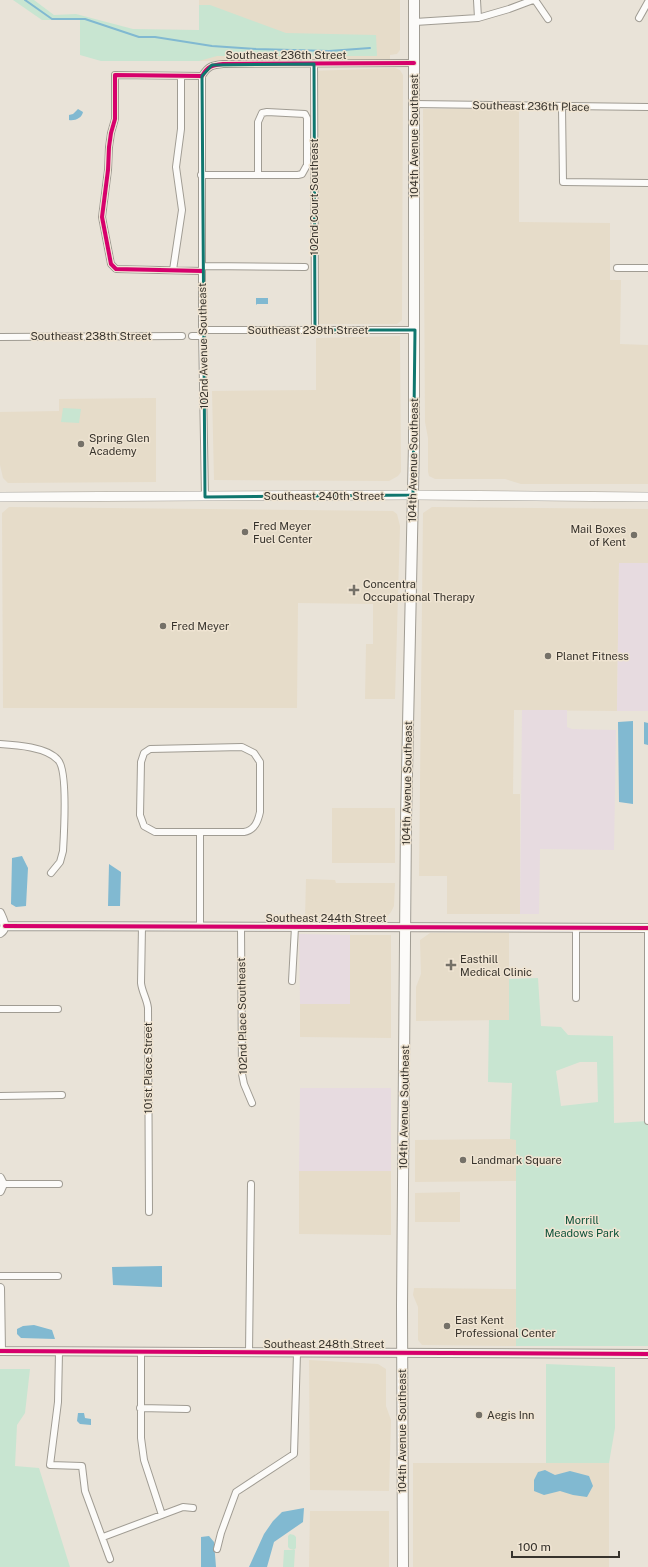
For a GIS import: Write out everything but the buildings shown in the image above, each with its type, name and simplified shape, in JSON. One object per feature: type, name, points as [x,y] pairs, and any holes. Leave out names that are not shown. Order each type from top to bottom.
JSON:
[{"type":"main road","name":"104th Avenue Southeast","points":[[403,1567],[402,1353],[406,820],[413,495],[414,0]]},
{"type":"main road","name":"Southeast 240th Street","points":[[0,497],[413,495],[648,496]]},
{"type":"street","points":[[477,0],[478,18]]},
{"type":"street","points":[[414,22],[478,18],[510,9],[534,0],[548,19]]},
{"type":"street","points":[[639,18],[648,2]]},
{"type":"street","name":"Southeast 236th Street","points":[[202,76],[206,69],[212,65],[414,63]]},
{"type":"street","name":"102nd Court Southeast","points":[[314,64],[315,330]]},
{"type":"street","points":[[202,76],[116,75],[115,119],[109,148],[108,170],[102,217],[111,264],[116,269],[173,270],[202,268],[305,267]]},
{"type":"street","points":[[173,270],[182,210],[176,168],[181,129],[181,76]]},
{"type":"street","name":"102nd Avenue Southeast","points":[[202,76],[202,333],[205,497]]},
{"type":"street","name":"Southeast 236th Place","points":[[414,104],[648,106]]},
{"type":"street","points":[[562,106],[563,182],[648,183]]},
{"type":"street","name":"102nd Court Southeast","points":[[262,113],[305,114],[307,118],[307,165],[305,172],[298,175],[258,175],[259,118],[262,113]]},
{"type":"street","points":[[201,175],[258,175]]},
{"type":"street","points":[[618,268],[648,268]]},
{"type":"street","name":"Southeast 239th Street","points":[[202,333],[315,330],[414,330]]},
{"type":"street","points":[[192,336],[202,333]]},
{"type":"street","name":"Southeast 238th Street","points":[[0,337],[182,336]]},
{"type":"street","points":[[0,744],[15,744],[41,750],[52,754],[62,765],[63,850],[60,862],[51,873]]},
{"type":"street","points":[[242,748],[254,753],[260,762],[260,812],[253,828],[244,832],[200,832],[155,832],[144,826],[140,815],[140,762],[144,753],[150,749],[242,748]]},
{"type":"street","points":[[200,832],[200,926]]},
{"type":"street","points":[[0,913],[2,929]]},
{"type":"street","name":"Southeast 244th Street","points":[[2,929],[142,926],[648,928]]},
{"type":"street","name":"101st Place Street","points":[[142,926],[141,983],[142,991],[147,999],[148,1008],[149,1212]]},
{"type":"street","name":"102nd Place Southeast","points":[[241,927],[242,1074],[245,1089],[252,1103]]},
{"type":"street","points":[[292,981],[295,927]]},
{"type":"street","points":[[576,927],[576,998]]},
{"type":"street","points":[[648,928],[648,1121]]},
{"type":"street","points":[[0,1009],[58,1009]]},
{"type":"street","points":[[0,1096],[62,1096]]},
{"type":"street","points":[[1,1184],[59,1184]]},
{"type":"street","points":[[249,1352],[250,1184]]},
{"type":"street","points":[[0,1276],[58,1276]]},
{"type":"street","points":[[0,1288],[0,1351]]},
{"type":"street","name":"Southeast 248th Street","points":[[0,1351],[648,1354]]},
{"type":"street","points":[[59,1352],[58,1402],[50,1465],[82,1466],[85,1491],[110,1559]]},
{"type":"street","points":[[141,1352],[141,1438],[144,1460],[162,1515]]},
{"type":"street","points":[[217,1549],[221,1533],[236,1492],[294,1454],[297,1353]]},
{"type":"street","points":[[140,1408],[187,1409]]},
{"type":"street","points":[[102,1537],[183,1508],[193,1508]]},
{"type":"highlighted area","points":[[314,64],[315,330],[415,330],[413,495],[205,497],[201,83],[202,76],[212,65]]},
{"type":"shaded area","points":[[199,0],[400,0],[400,50],[397,54],[390,55],[390,60],[199,61]]},
{"type":"shaded area","points":[[395,68],[400,70],[403,75],[402,320],[397,324],[311,324],[310,71]]},
{"type":"shaded area","points":[[423,109],[519,109],[519,222],[610,223],[610,280],[621,280],[620,344],[648,345],[648,484],[521,484],[505,479],[435,479],[429,476],[428,438],[425,422]]},
{"type":"shaded area","points":[[400,336],[401,472],[398,476],[389,481],[214,480],[212,391],[316,390],[316,338]]},
{"type":"shaded area","points":[[156,398],[156,482],[8,483],[3,478],[0,465],[0,412],[59,411],[59,399]]},
{"type":"shaded area","points":[[9,507],[393,511],[397,514],[400,526],[395,699],[365,699],[366,644],[373,644],[373,604],[298,603],[297,708],[3,708],[2,513]]},
{"type":"shaded area","points":[[432,507],[648,509],[648,563],[619,564],[617,711],[514,710],[513,794],[520,794],[520,914],[447,914],[447,876],[419,876],[423,513]]},
{"type":"shaded area","points":[[619,563],[648,563],[648,711],[617,711]]},
{"type":"shaded area","points":[[522,710],[567,710],[567,727],[572,729],[616,730],[614,850],[540,849],[539,914],[520,914]]},
{"type":"shaded area","points":[[332,808],[395,808],[395,863],[332,863]]},
{"type":"shaded area","points":[[306,879],[335,880],[336,883],[395,883],[394,906],[387,917],[380,919],[305,918]]},
{"type":"shaded area","points":[[430,933],[509,933],[509,1020],[416,1021],[416,987],[421,974],[420,940]]},
{"type":"shaded area","points":[[299,934],[350,935],[350,1004],[300,1004]]},
{"type":"shaded area","points":[[350,935],[391,935],[391,1038],[300,1037],[300,1004],[350,1004]]},
{"type":"shaded area","points":[[300,1088],[391,1088],[391,1171],[299,1171]]},
{"type":"shaded area","points":[[516,1139],[516,1181],[415,1182],[415,1140]]},
{"type":"shaded area","points":[[299,1171],[391,1171],[391,1235],[299,1234]]},
{"type":"shaded area","points":[[460,1192],[460,1222],[415,1222],[415,1193]]},
{"type":"shaded area","points":[[414,1288],[516,1289],[516,1346],[422,1345],[418,1340],[418,1307],[413,1295]]},
{"type":"shaded area","points":[[309,1360],[378,1364],[386,1369],[386,1406],[391,1420],[389,1491],[310,1490]]},
{"type":"shaded area","points":[[413,1463],[609,1463],[609,1567],[413,1567]]},
{"type":"shaded area","points":[[310,1511],[389,1511],[389,1567],[309,1567]]},
{"type":"green space","points":[[13,0],[34,0],[54,15],[76,14],[133,29],[199,30],[199,5],[210,5],[286,33],[376,35],[377,56],[217,56],[199,61],[101,61],[80,55],[80,20],[42,20]]},
{"type":"green space","points":[[63,408],[81,409],[79,423],[61,422]]},
{"type":"green space","name":"Morrill Meadows Park","points":[[538,978],[541,1026],[561,1027],[568,1035],[613,1036],[614,1123],[648,1121],[648,1346],[516,1346],[516,1140],[510,1139],[512,1083],[488,1082],[489,1020],[509,1020],[509,979]],"holes":[[[580,1062],[597,1062],[598,1102],[561,1106],[556,1071]]]},
{"type":"green space","points":[[546,1364],[615,1367],[615,1428],[609,1463],[546,1463]]},
{"type":"green space","points":[[0,1369],[30,1369],[25,1413],[17,1425],[15,1466],[39,1468],[70,1567],[0,1567]]},
{"type":"green space","points":[[290,1534],[296,1537],[296,1548],[294,1550],[288,1547],[288,1536]]},
{"type":"green space","points":[[284,1550],[295,1550],[294,1567],[283,1567]]},
{"type":"water","points":[[78,109],[83,112],[81,116],[76,119],[69,120],[69,115],[73,114]]},
{"type":"water","points":[[256,298],[268,298],[268,304],[256,305]]},
{"type":"water","points":[[633,721],[633,804],[619,802],[618,722]]},
{"type":"water","points":[[644,722],[648,723],[648,745],[644,744]]},
{"type":"water","points":[[22,856],[28,868],[26,906],[16,907],[11,904],[12,858]]},
{"type":"water","points":[[109,864],[121,872],[120,906],[108,906]]},
{"type":"water","points":[[162,1266],[162,1287],[113,1285],[112,1267]]},
{"type":"water","points":[[34,1325],[52,1330],[55,1339],[21,1338],[17,1334],[17,1329],[23,1326]]},
{"type":"water","points":[[78,1413],[84,1413],[85,1418],[91,1419],[91,1425],[80,1424],[77,1421]]},
{"type":"water","points":[[545,1470],[555,1475],[570,1471],[589,1476],[593,1486],[587,1497],[560,1491],[544,1495],[534,1491],[534,1480],[538,1472]]},
{"type":"water","points":[[304,1508],[303,1522],[274,1542],[267,1567],[249,1567],[264,1534],[273,1521],[282,1512]]},
{"type":"water","points":[[209,1536],[214,1542],[216,1567],[201,1567],[201,1537]]},
{"type":"waterway","points":[[25,0],[52,19],[85,19],[139,37],[155,37],[212,46],[256,49],[329,51],[370,48]]},
{"type":"cycle path","points":[[202,271],[116,269],[111,264],[102,217],[108,170],[109,147],[115,119],[115,75],[202,76],[206,70],[211,67],[223,64],[414,63]]},
{"type":"cycle path","points":[[5,926],[648,928]]},
{"type":"cycle path","points":[[0,1351],[648,1354]]},
{"type":"place","name":"Spring Glen Academy","points":[[81,444]]},
{"type":"place","name":"Fred Meyer Fuel Center","points":[[245,532]]},
{"type":"place","name":"Mail Boxes of Kent","points":[[634,535]]},
{"type":"place","name":"Concentra Occupational Therapy","points":[[354,590]]},
{"type":"place","name":"Fred Meyer","points":[[163,626]]},
{"type":"place","name":"Planet Fitness","points":[[548,656]]},
{"type":"place","name":"Easthill Medical Clinic","points":[[451,965]]},
{"type":"place","name":"Landmark Square","points":[[463,1160]]},
{"type":"place","name":"East Kent Professional Center","points":[[447,1326]]},
{"type":"place","name":"Aegis Inn","points":[[479,1415]]}]
